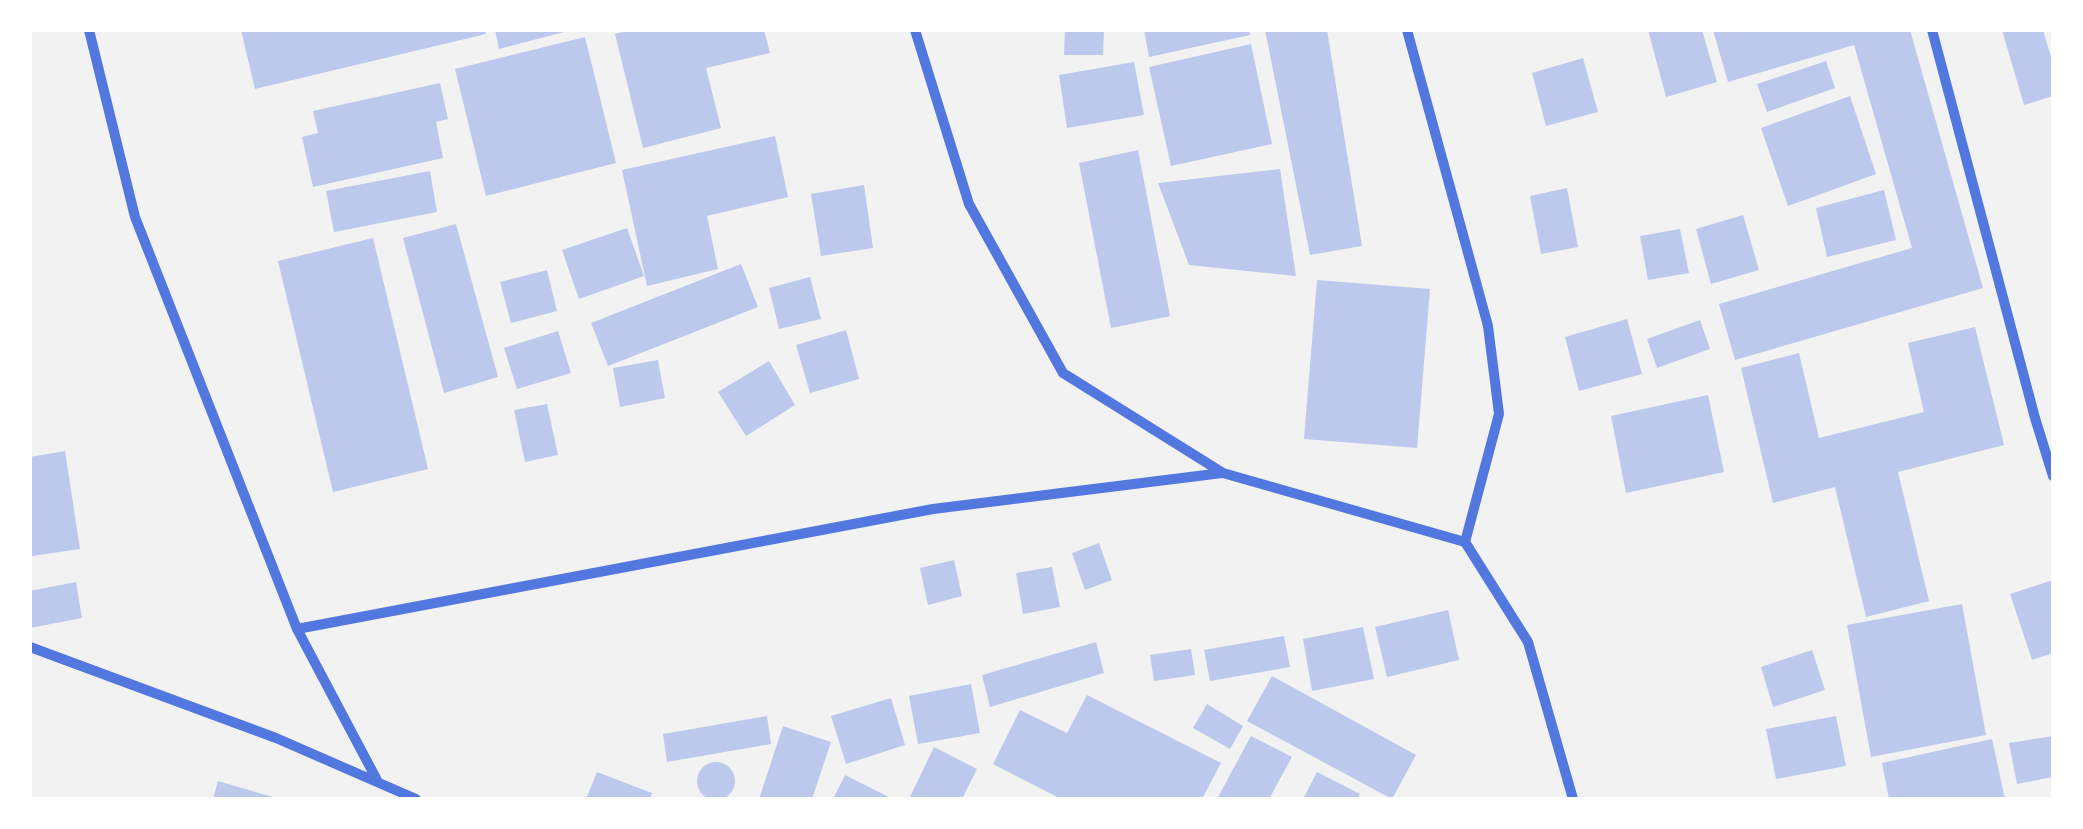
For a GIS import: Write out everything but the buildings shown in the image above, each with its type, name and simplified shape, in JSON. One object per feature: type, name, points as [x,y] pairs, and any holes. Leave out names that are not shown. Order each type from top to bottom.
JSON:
[{"type":"street","points":[[88,30],[135,216],[297,629],[378,782]]},
{"type":"street","points":[[915,30],[970,204],[1063,373],[1222,473],[1465,542],[1528,642],[1573,799]]},
{"type":"street","points":[[1407,30],[1488,326],[1499,414],[1465,542]]},
{"type":"street","points":[[1932,30],[2024,382],[2053,476]]},
{"type":"street","points":[[297,629],[933,509],[1222,473]]},
{"type":"street","points":[[30,647],[276,738],[416,799]]}]
